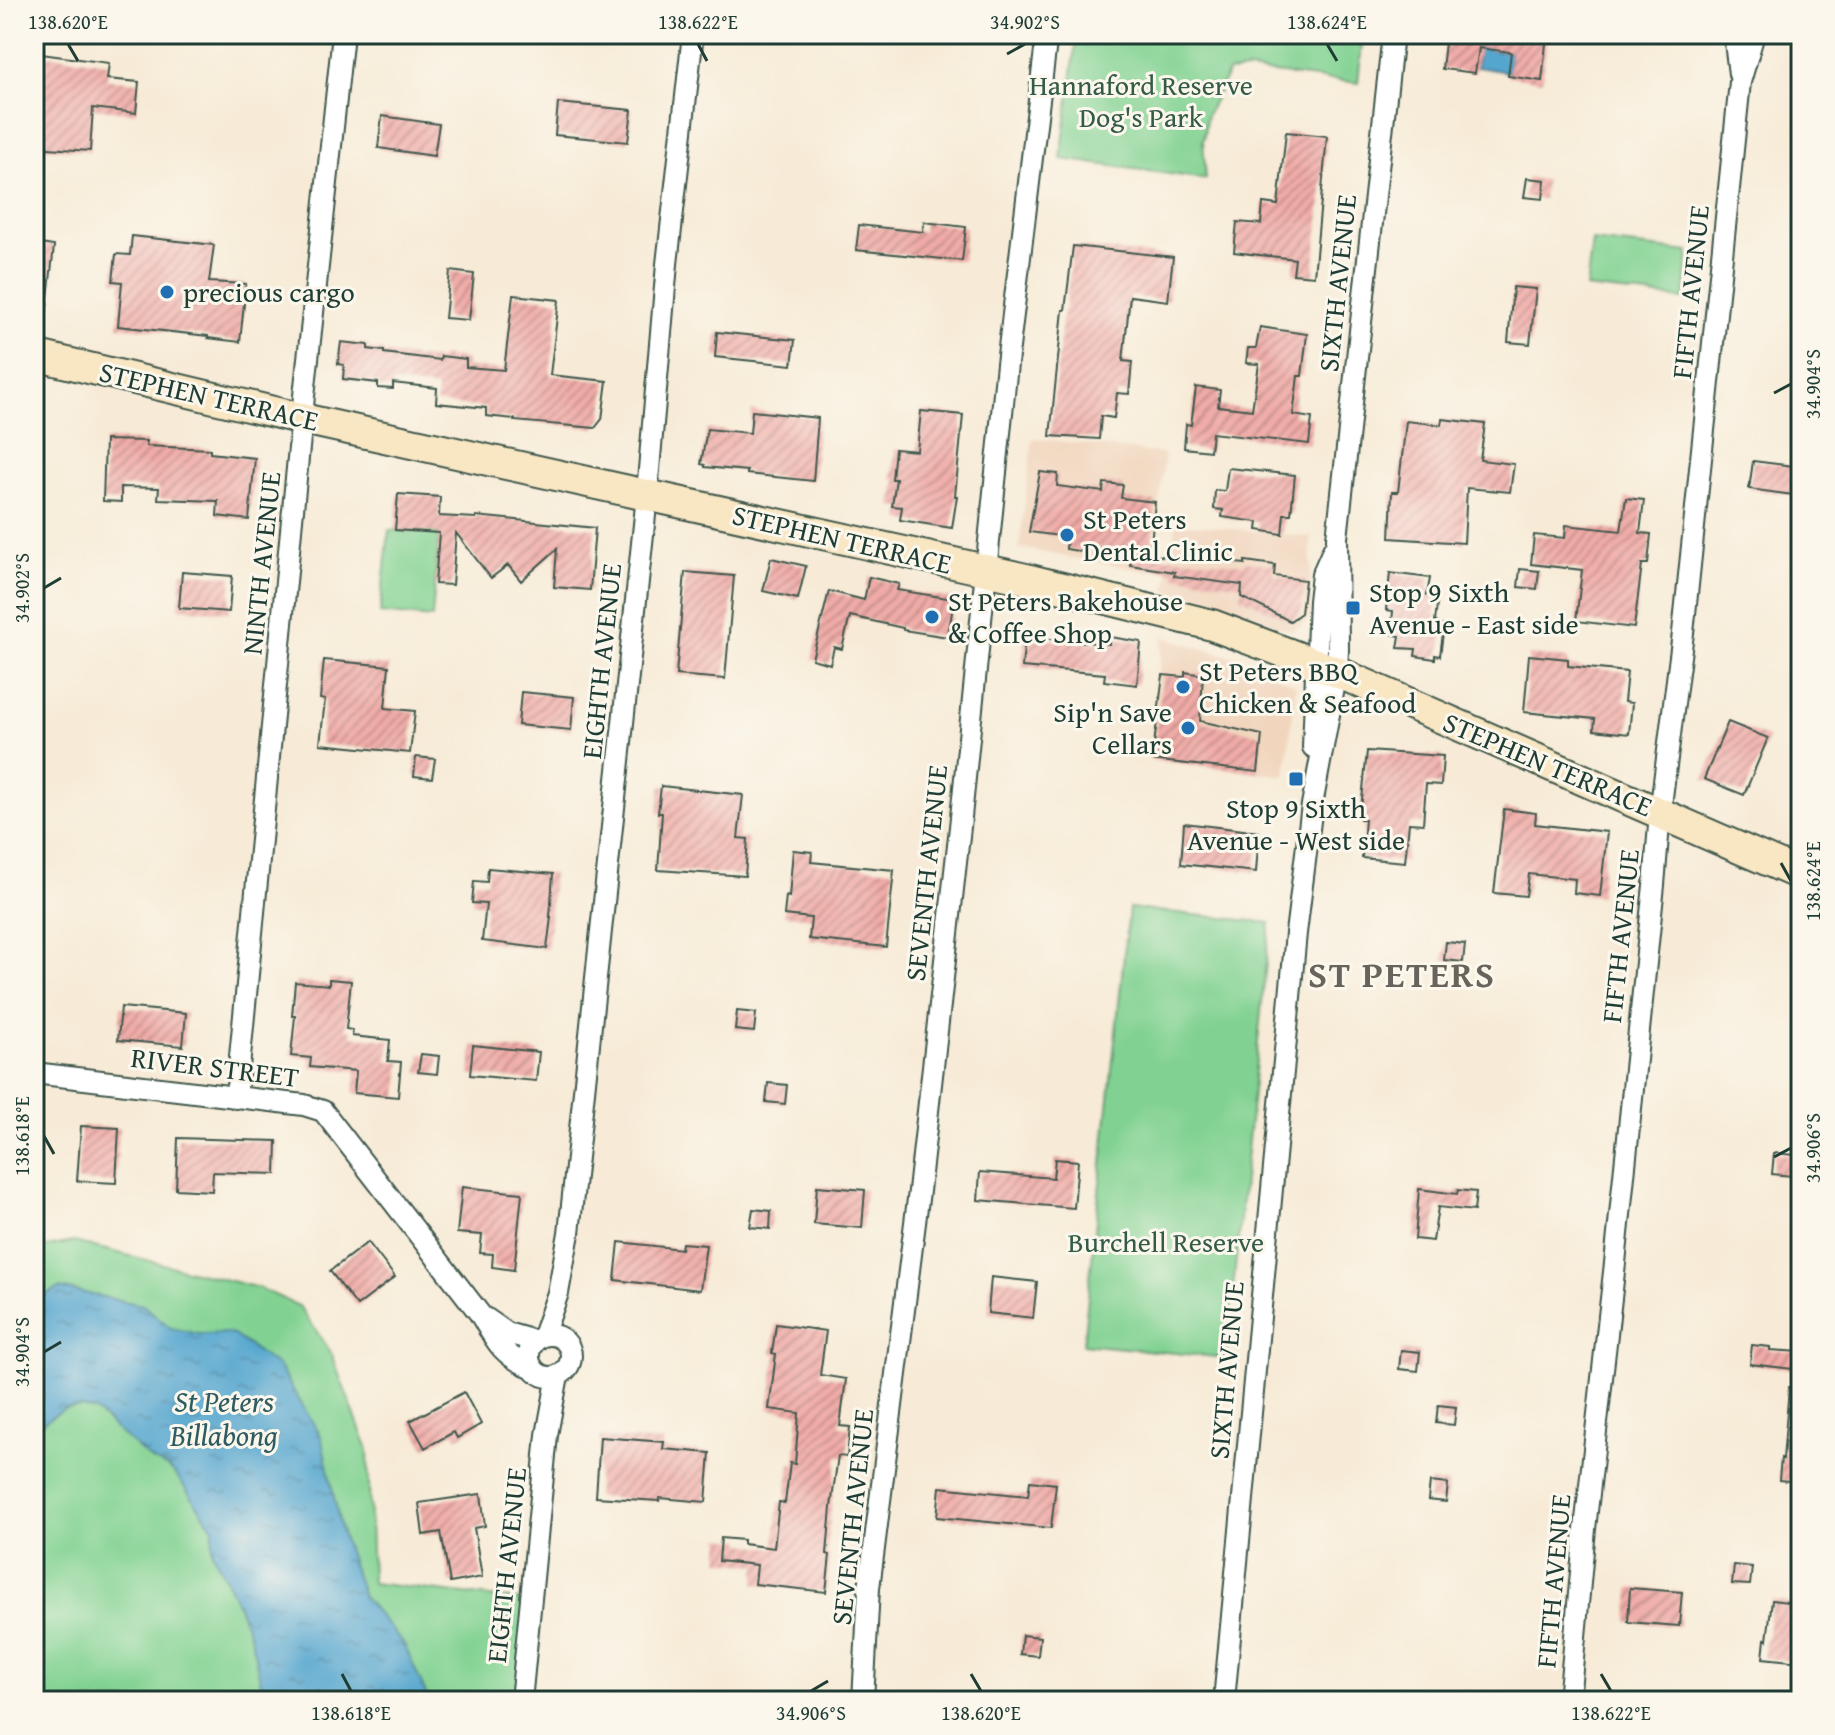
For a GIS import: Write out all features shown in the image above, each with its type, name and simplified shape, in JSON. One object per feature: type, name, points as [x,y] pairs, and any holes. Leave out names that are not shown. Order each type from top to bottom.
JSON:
[{"type":"main road","name":"STEPHEN TERRACE","points":[[34,355],[303,419],[1040,582],[1212,625],[1326,668],[1801,875]]},
{"type":"street","name":"NINTH AVENUE","points":[[236,1098],[343,34]]},
{"type":"street","name":"EIGHTH AVENUE","points":[[546,1338],[558,1293],[571,1217],[693,34]]},
{"type":"street","name":"SIXTH AVENUE","points":[[1224,1701],[1295,949],[1326,668],[1319,601],[1322,575],[1337,538],[1393,34]]},
{"type":"street","name":"FIFTH AVENUE","points":[[1734,34],[1740,82]]},
{"type":"street","name":"FIFTH AVENUE","points":[[1569,1701],[1660,813],[1683,633],[1740,82],[1754,34]]},
{"type":"street","name":"SEVENTH AVENUE","points":[[863,1701],[869,1588],[919,1191],[1007,364],[1045,40]]},
{"type":"street","name":"RIVER STREET","points":[[34,1073],[304,1105],[323,1111],[480,1314],[498,1345],[534,1370]]},
{"type":"street","name":"RIVER STREET","points":[[480,1314],[507,1333],[546,1338]]},
{"type":"street","points":[[546,1338],[569,1346],[572,1356],[567,1369],[552,1378],[534,1370],[528,1355],[546,1338]]},
{"type":"street","name":"EIGHTH AVENUE","points":[[534,1370],[547,1435]]},
{"type":"street","name":"EIGHTH AVENUE","points":[[521,1701],[547,1435],[558,1375]]},
{"type":"shaded area","points":[[1033,438],[1165,454],[1151,572],[1019,548]]},
{"type":"shaded area","points":[[1176,523],[1311,537],[1311,617],[1291,630],[1166,591]]},
{"type":"shaded area","points":[[1163,637],[1233,657],[1296,685],[1285,776],[1149,759]]},
{"type":"green space","name":"Hannaford Reserve Dog's Park","points":[[1077,34],[1363,34],[1358,83],[1247,70],[1228,72],[1207,115],[1203,141],[1206,179],[1061,159]]},
{"type":"green space","points":[[1592,241],[1689,252],[1684,299],[1586,288]]},
{"type":"green space","points":[[389,530],[439,533],[432,618],[380,613]]},
{"type":"green space","name":"Burchell Reserve","points":[[1129,908],[1270,923],[1226,1358],[1083,1344]]},
{"type":"green space","points":[[74,1242],[259,1288],[299,1306],[330,1351],[368,1450],[372,1583],[532,1602],[518,1701],[34,1701],[34,1249]]},
{"type":"water","points":[[1479,48],[1511,52],[1509,72],[1476,67]]},
{"type":"water","name":"St Peters Billabong","points":[[59,1288],[143,1305],[171,1328],[200,1334],[231,1333],[279,1367],[321,1436],[341,1530],[363,1597],[404,1644],[429,1701],[265,1701],[251,1639],[212,1552],[213,1528],[176,1475],[169,1468],[151,1460],[95,1411],[81,1407],[64,1409],[34,1428],[34,1300]]},
{"type":"building","points":[[1446,34],[1547,34],[1542,81],[1508,76],[1511,52],[1479,48],[1475,73],[1442,69]]},
{"type":"building","points":[[41,54],[109,63],[107,79],[139,82],[136,113],[93,108],[90,151],[34,147],[34,110]]},
{"type":"building","points":[[558,103],[632,110],[628,142],[555,135]]},
{"type":"building","points":[[382,116],[439,124],[434,156],[378,148]]},
{"type":"building","points":[[1286,132],[1327,136],[1314,276],[1293,274],[1295,259],[1234,252],[1237,222],[1261,224],[1263,203],[1278,205]]},
{"type":"building","points":[[1527,178],[1545,180],[1543,199],[1524,197]]},
{"type":"building","points":[[924,222],[966,227],[962,261],[856,250],[859,225],[923,232]]},
{"type":"building","name":"precious cargo","points":[[132,236],[214,245],[209,282],[246,284],[240,342],[118,326],[122,282],[113,281],[116,254],[130,255]]},
{"type":"building","points":[[34,243],[54,246],[45,324],[34,323]]},
{"type":"building","points":[[1073,246],[1173,257],[1168,301],[1130,296],[1123,361],[1132,362],[1129,394],[1117,393],[1114,418],[1101,416],[1099,439],[1050,436]]},
{"type":"building","points":[[450,271],[474,274],[469,320],[445,318]]},
{"type":"building","points":[[1513,287],[1536,289],[1530,344],[1508,342]]},
{"type":"building","points":[[513,295],[559,300],[550,375],[607,381],[602,419],[595,428],[486,416],[486,408],[436,403],[437,388],[393,383],[393,389],[378,388],[378,383],[343,379],[344,365],[338,364],[341,342],[368,345],[368,349],[384,353],[440,360],[441,356],[466,359],[466,367],[504,370]]},
{"type":"building","points":[[1260,327],[1307,334],[1293,415],[1312,418],[1309,444],[1212,433],[1210,451],[1184,448],[1186,424],[1191,425],[1196,387],[1220,390],[1218,406],[1252,410],[1259,364],[1246,363],[1248,348],[1256,348]]},
{"type":"building","points":[[717,332],[795,340],[792,365],[715,357]]},
{"type":"building","points":[[752,411],[818,418],[813,481],[747,474],[747,471],[701,464],[707,429],[750,433]]},
{"type":"building","points":[[921,411],[963,415],[952,528],[900,520],[902,507],[892,506],[896,479],[892,479],[895,449],[917,451]]},
{"type":"building","points":[[1442,419],[1485,424],[1480,460],[1514,464],[1510,492],[1467,488],[1464,543],[1390,538],[1392,492],[1398,492],[1406,421],[1441,425]]},
{"type":"building","points":[[105,440],[146,441],[146,446],[210,449],[210,453],[255,458],[249,520],[217,516],[218,501],[158,499],[159,488],[121,487],[121,502],[103,501]]},
{"type":"building","points":[[1753,461],[1801,467],[1801,496],[1749,489]]},
{"type":"building","points":[[1228,468],[1295,475],[1291,514],[1284,514],[1282,534],[1257,530],[1258,522],[1222,517],[1223,510],[1214,509],[1215,490],[1225,491]]},
{"type":"building","points":[[1040,472],[1058,474],[1057,486],[1103,492],[1104,483],[1123,485],[1121,498],[1155,502],[1150,555],[1275,565],[1274,576],[1305,580],[1301,613],[1290,621],[1241,597],[1242,585],[1174,576],[1175,572],[1130,565],[1132,552],[1085,546],[1084,552],[1066,549],[1067,537],[1029,532]]},
{"type":"building","points":[[398,494],[440,497],[439,516],[476,516],[595,528],[590,590],[554,587],[557,549],[521,581],[508,565],[491,578],[456,533],[452,585],[435,584],[439,533],[395,530]]},
{"type":"building","points":[[1626,498],[1644,500],[1640,533],[1651,534],[1648,564],[1642,564],[1634,628],[1576,621],[1582,570],[1531,564],[1534,535],[1565,538],[1566,525],[1621,531]]},
{"type":"building","points":[[771,558],[806,566],[798,599],[763,591]]},
{"type":"building","points":[[1520,569],[1539,571],[1537,589],[1518,587]]},
{"type":"building","points":[[182,572],[232,576],[229,612],[179,608]]},
{"type":"building","points":[[685,572],[734,576],[725,679],[676,675]]},
{"type":"building","points":[[1390,573],[1430,578],[1427,595],[1438,596],[1435,622],[1444,625],[1440,656],[1435,655],[1435,659],[1415,656],[1416,649],[1398,648],[1400,636],[1391,634],[1393,611],[1386,610]]},
{"type":"building","points":[[869,577],[899,584],[897,590],[954,599],[948,637],[903,630],[850,616],[842,649],[834,647],[830,664],[812,659],[829,591],[864,600]]},
{"type":"building","points":[[1025,637],[1109,644],[1110,637],[1141,642],[1137,685],[1104,681],[1105,674],[1022,667]]},
{"type":"building","points":[[1529,655],[1568,659],[1568,666],[1627,672],[1624,702],[1632,703],[1629,734],[1594,730],[1595,719],[1524,712]]},
{"type":"building","points":[[324,660],[389,666],[385,708],[415,711],[410,753],[320,744],[325,700],[320,699]]},
{"type":"building","points":[[1185,672],[1203,675],[1200,721],[1262,735],[1258,772],[1152,760],[1163,675],[1185,677]]},
{"type":"building","points":[[521,692],[574,697],[571,730],[518,725]]},
{"type":"building","points":[[1728,722],[1768,738],[1744,795],[1704,779]]},
{"type":"building","points":[[1367,751],[1443,756],[1441,785],[1426,784],[1423,824],[1409,823],[1405,862],[1362,858],[1365,819],[1360,819]]},
{"type":"building","points":[[416,757],[435,759],[432,778],[414,776]]},
{"type":"building","points":[[661,786],[743,795],[738,838],[748,839],[745,876],[658,870]]},
{"type":"building","points":[[1504,809],[1536,813],[1535,824],[1607,832],[1600,896],[1574,893],[1575,879],[1529,874],[1526,896],[1494,893]]},
{"type":"building","points":[[1184,823],[1259,832],[1256,872],[1181,864]]},
{"type":"building","points":[[793,850],[812,852],[811,862],[894,870],[886,947],[809,939],[811,918],[784,915],[786,896],[789,897]]},
{"type":"building","points":[[488,868],[553,874],[547,949],[482,941],[486,904],[472,903],[474,881],[487,882]]},
{"type":"building","points":[[1446,942],[1465,944],[1463,962],[1444,960]]},
{"type":"building","points":[[329,979],[351,981],[346,1029],[352,1030],[352,1036],[390,1040],[388,1061],[401,1062],[398,1097],[354,1093],[356,1071],[310,1067],[311,1058],[291,1056],[295,982],[329,985]]},
{"type":"building","points":[[121,1007],[186,1013],[183,1046],[118,1040]]},
{"type":"building","points":[[737,1011],[756,1013],[754,1032],[735,1030]]},
{"type":"building","points":[[473,1045],[539,1052],[536,1081],[470,1075]]},
{"type":"building","points":[[421,1054],[439,1056],[437,1074],[418,1072]]},
{"type":"building","points":[[768,1083],[787,1085],[785,1104],[766,1102]]},
{"type":"building","points":[[81,1126],[119,1128],[116,1183],[77,1181]]},
{"type":"building","points":[[178,1138],[277,1141],[276,1174],[213,1172],[212,1191],[176,1189]]},
{"type":"building","points":[[1774,1153],[1795,1155],[1792,1176],[1772,1174]]},
{"type":"building","points":[[1055,1159],[1078,1161],[1074,1208],[978,1200],[980,1172],[1053,1178]]},
{"type":"building","points":[[817,1186],[865,1190],[862,1228],[814,1224]]},
{"type":"building","points":[[462,1187],[522,1193],[514,1270],[492,1267],[493,1254],[480,1253],[482,1235],[457,1233]]},
{"type":"building","points":[[1419,1189],[1457,1194],[1458,1190],[1476,1192],[1474,1211],[1438,1207],[1433,1241],[1415,1239]]},
{"type":"building","points":[[753,1209],[771,1211],[770,1229],[750,1227]]},
{"type":"building","points":[[368,1242],[395,1277],[357,1306],[330,1271]]},
{"type":"building","points":[[619,1242],[681,1249],[682,1243],[706,1245],[700,1290],[615,1280]]},
{"type":"building","points":[[991,1277],[1037,1282],[1033,1318],[988,1313]]},
{"type":"building","points":[[776,1324],[826,1331],[820,1375],[846,1379],[840,1426],[850,1427],[847,1457],[838,1456],[831,1507],[826,1592],[755,1584],[757,1565],[719,1561],[721,1538],[774,1548],[779,1502],[785,1503],[790,1463],[795,1464],[799,1413],[769,1409],[776,1354],[772,1353]]},
{"type":"building","points":[[1752,1345],[1770,1347],[1770,1350],[1801,1352],[1801,1370],[1750,1364]]},
{"type":"building","points":[[1401,1350],[1420,1352],[1418,1371],[1399,1369]]},
{"type":"building","points":[[1789,1387],[1801,1388],[1799,1482],[1779,1480]]},
{"type":"building","points":[[464,1392],[481,1424],[457,1438],[454,1432],[425,1448],[410,1421]]},
{"type":"building","points":[[1438,1405],[1456,1407],[1454,1425],[1436,1423]]},
{"type":"building","points":[[600,1437],[664,1442],[663,1449],[710,1453],[706,1502],[596,1497]]},
{"type":"building","points":[[1030,1481],[1056,1484],[1051,1528],[937,1517],[940,1487],[1028,1496]]},
{"type":"building","points":[[1430,1482],[1448,1484],[1446,1502],[1428,1500]]},
{"type":"building","points":[[481,1494],[485,1526],[474,1528],[482,1577],[450,1583],[441,1532],[423,1535],[419,1503]]},
{"type":"building","points":[[1734,1565],[1752,1567],[1750,1585],[1732,1584]]},
{"type":"building","points":[[1630,1588],[1682,1592],[1679,1626],[1628,1622]]},
{"type":"building","points":[[1772,1600],[1796,1603],[1795,1613],[1801,1613],[1801,1662],[1763,1658]]},
{"type":"building","points":[[1022,1635],[1040,1637],[1038,1656],[1020,1654]]},
{"type":"place","name":"precious cargo","points":[[167,292]]},
{"type":"place","name":"St Peters Dental Clinic","points":[[1067,535]]},
{"type":"place","name":"Stop 9 Sixth Avenue - East side","points":[[1353,608]]},
{"type":"place","name":"St Peters Bakehouse & Coffee Shop","points":[[932,617]]},
{"type":"place","name":"St Peters BBQ Chicken & Seafood","points":[[1183,687]]},
{"type":"place","name":"Sip'n Save Cellars","points":[[1188,728]]},
{"type":"place","name":"Stop 9 Sixth Avenue - West side","points":[[1296,779]]},
{"type":"district","name":"ST PETERS","points":[[1402,974]]}]
